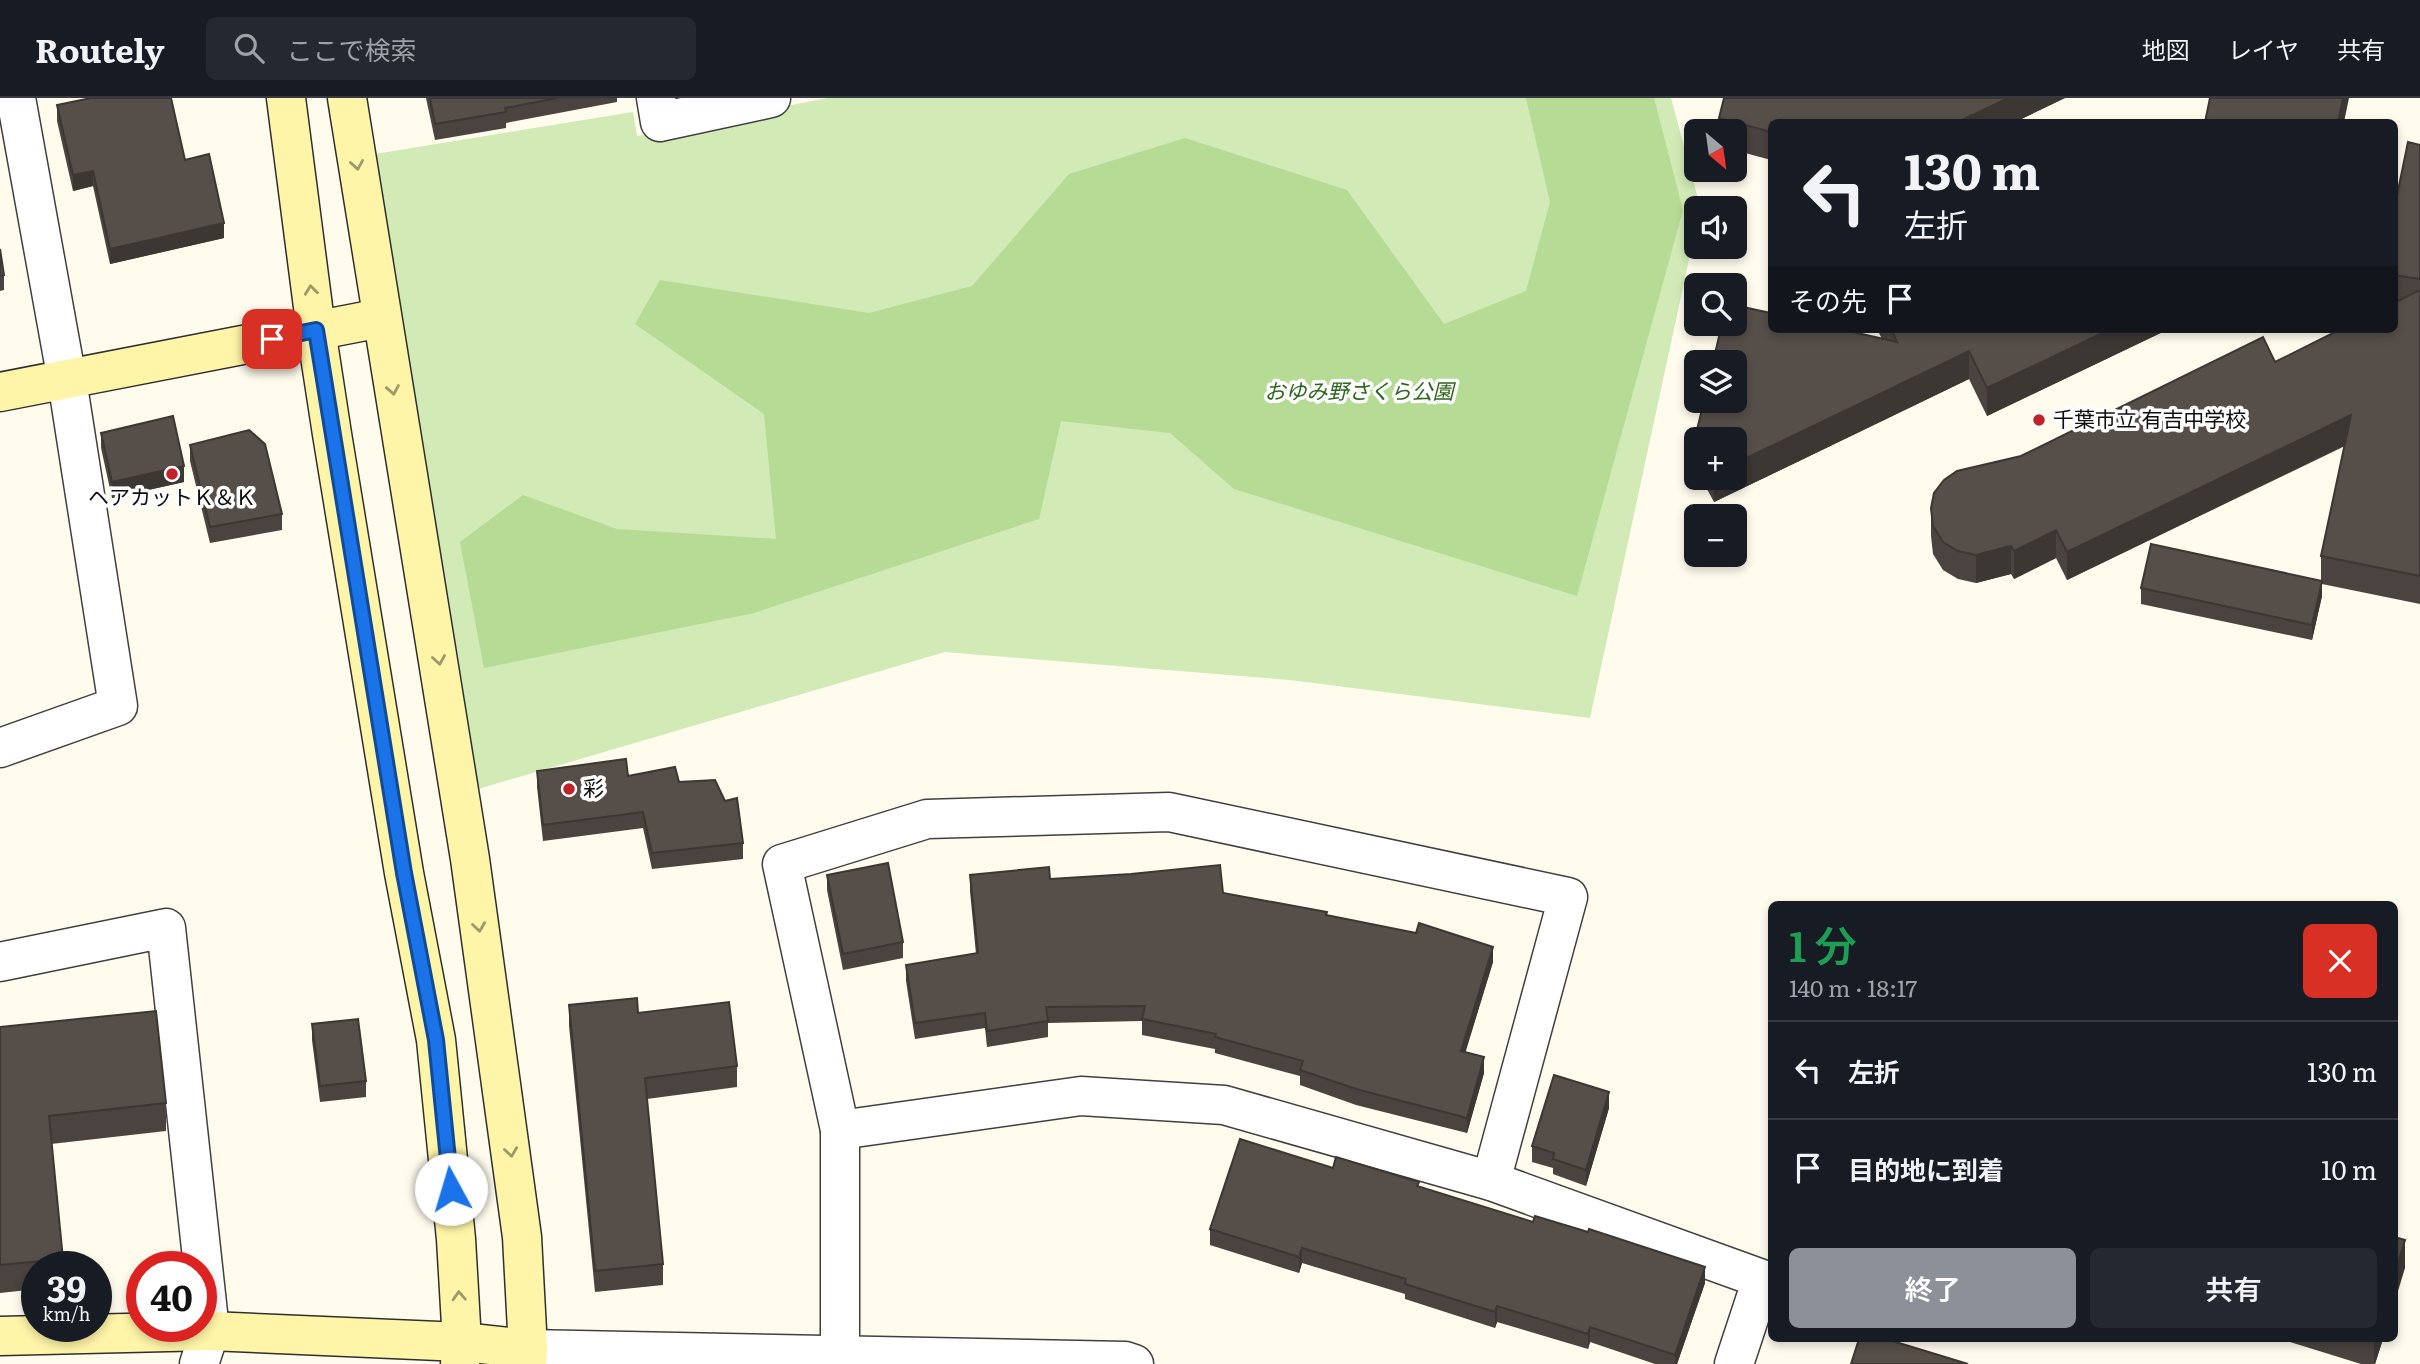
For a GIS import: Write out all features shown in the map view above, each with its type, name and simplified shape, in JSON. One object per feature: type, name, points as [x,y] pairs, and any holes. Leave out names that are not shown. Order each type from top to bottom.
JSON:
[{"type":"street","points":[[0,748],[118,706],[67,380],[16,98]]},
{"type":"street","points":[[286,98],[316,330],[404,873],[436,1040],[456,1239],[461,1353]]},
{"type":"street","points":[[347,98],[470,859],[522,1237],[527,1356]]},
{"type":"street","points":[[656,98],[660,121],[771,98]]},
{"type":"street","points":[[0,391],[381,318]]},
{"type":"street","points":[[840,1360],[840,1130],[782,864],[927,819],[1169,812],[1568,897],[1491,1181]]},
{"type":"street","points":[[0,962],[166,928],[204,1348]]},
{"type":"street","points":[[840,1130],[1081,1096],[1224,1105],[1491,1181],[1762,1279],[1734,1364]]},
{"type":"street","points":[[0,1336],[204,1348],[527,1356],[1125,1361],[1134,1364]]},
{"type":"green space","name":"おゆみ野さくら公園","points":[[827,98],[1671,98],[1684,146],[1684,182],[1694,182],[1697,196],[1684,196],[1684,259],[1689,259],[1590,718],[1290,680],[945,652],[478,789],[375,154],[633,112],[637,136]]},
{"type":"green space","points":[[1526,98],[1654,98],[1683,210],[1577,596],[1234,489],[1170,433],[1061,421],[1039,519],[754,613],[484,668],[460,542],[523,495],[617,529],[776,539],[764,414],[635,324],[660,280],[869,313],[972,286],[1069,174],[1185,138],[1347,190],[1444,324],[1526,291],[1550,202]]},
{"type":"building","points":[[91,98],[171,98],[185,160],[209,154],[224,223],[110,249],[93,171],[73,175],[57,105]]},
{"type":"building","points":[[430,98],[557,98],[505,108],[506,112],[435,124]]},
{"type":"building","points":[[1724,98],[2008,98],[1964,119],[1768,119],[1768,131],[1747,126],[1747,119],[1719,118]]},
{"type":"building","points":[[2210,98],[2343,98],[2339,119],[2206,119]]},
{"type":"building","points":[[2408,142],[2420,145],[2420,279],[2398,276],[2398,191]]},
{"type":"building","points":[[0,249],[4,275],[0,276]]},
{"type":"building","points":[[2420,290],[2420,576],[2321,556],[2351,415],[2067,552],[2056,530],[2014,551],[2011,546],[1976,555],[1958,551],[1943,542],[1933,526],[1931,508],[1934,493],[1944,480],[1957,471],[2021,456],[2263,337],[2275,362],[2333,333],[2398,333],[2398,301]]},
{"type":"building","points":[[1747,308],[1768,312],[1768,333],[1858,333],[1897,342],[1893,333],[2103,333],[1987,388],[1969,351],[1747,458],[1747,427],[1698,427],[1701,413],[1747,413],[1747,350],[1716,350],[1719,336],[1747,336]]},
{"type":"building","points":[[173,416],[184,466],[112,482],[101,433]]},
{"type":"building","points":[[249,430],[265,444],[282,514],[210,527],[190,445]]},
{"type":"building","points":[[2151,544],[2322,581],[2312,625],[2141,588]]},
{"type":"building","points":[[626,759],[628,776],[675,767],[679,782],[715,780],[725,801],[737,798],[743,843],[652,853],[643,812],[543,825],[537,771]]},
{"type":"building","points":[[888,863],[903,942],[843,954],[827,875]]},
{"type":"building","points":[[1220,865],[1223,893],[1327,912],[1326,915],[1416,933],[1419,923],[1493,947],[1461,1051],[1484,1057],[1467,1118],[1356,1089],[1300,1070],[1303,1061],[1215,1037],[1216,1034],[1142,1019],[1145,1006],[1046,1007],[1048,1021],[987,1031],[985,1013],[915,1023],[906,965],[978,953],[970,875],[1049,867],[1050,879]]},
{"type":"building","points":[[637,998],[638,1013],[729,1002],[737,1066],[645,1078],[663,1264],[595,1271],[569,1005]]},
{"type":"building","points":[[156,1011],[166,1103],[49,1116],[62,1251],[21,1251],[21,1263],[0,1265],[0,1027]]},
{"type":"building","points":[[358,1019],[366,1081],[320,1086],[312,1024]]},
{"type":"building","points":[[1554,1075],[1609,1092],[1586,1170],[1553,1159],[1554,1153],[1532,1146]]},
{"type":"building","points":[[1240,1139],[1333,1168],[1336,1157],[1419,1182],[1417,1186],[1533,1222],[1535,1216],[1588,1232],[1589,1229],[1705,1267],[1675,1355],[1590,1327],[1588,1334],[1497,1306],[1495,1312],[1405,1284],[1406,1279],[1302,1248],[1299,1257],[1210,1229]]},
{"type":"building","points":[[2398,1238],[2405,1240],[2398,1263]]},
{"type":"building","points":[[1858,1342],[1896,1342],[1968,1364],[1851,1364]]},
{"type":"place","name":"千葉市立 有吉中学校","points":[[2039,420]]},
{"type":"place","name":"ヘアカットＫ＆Ｋ","points":[[172,474]]},
{"type":"place","name":"彩","points":[[569,789]]},
{"type":"route","points":[[272,339],[316,330],[404,873],[436,1040],[451,1189]]}]
